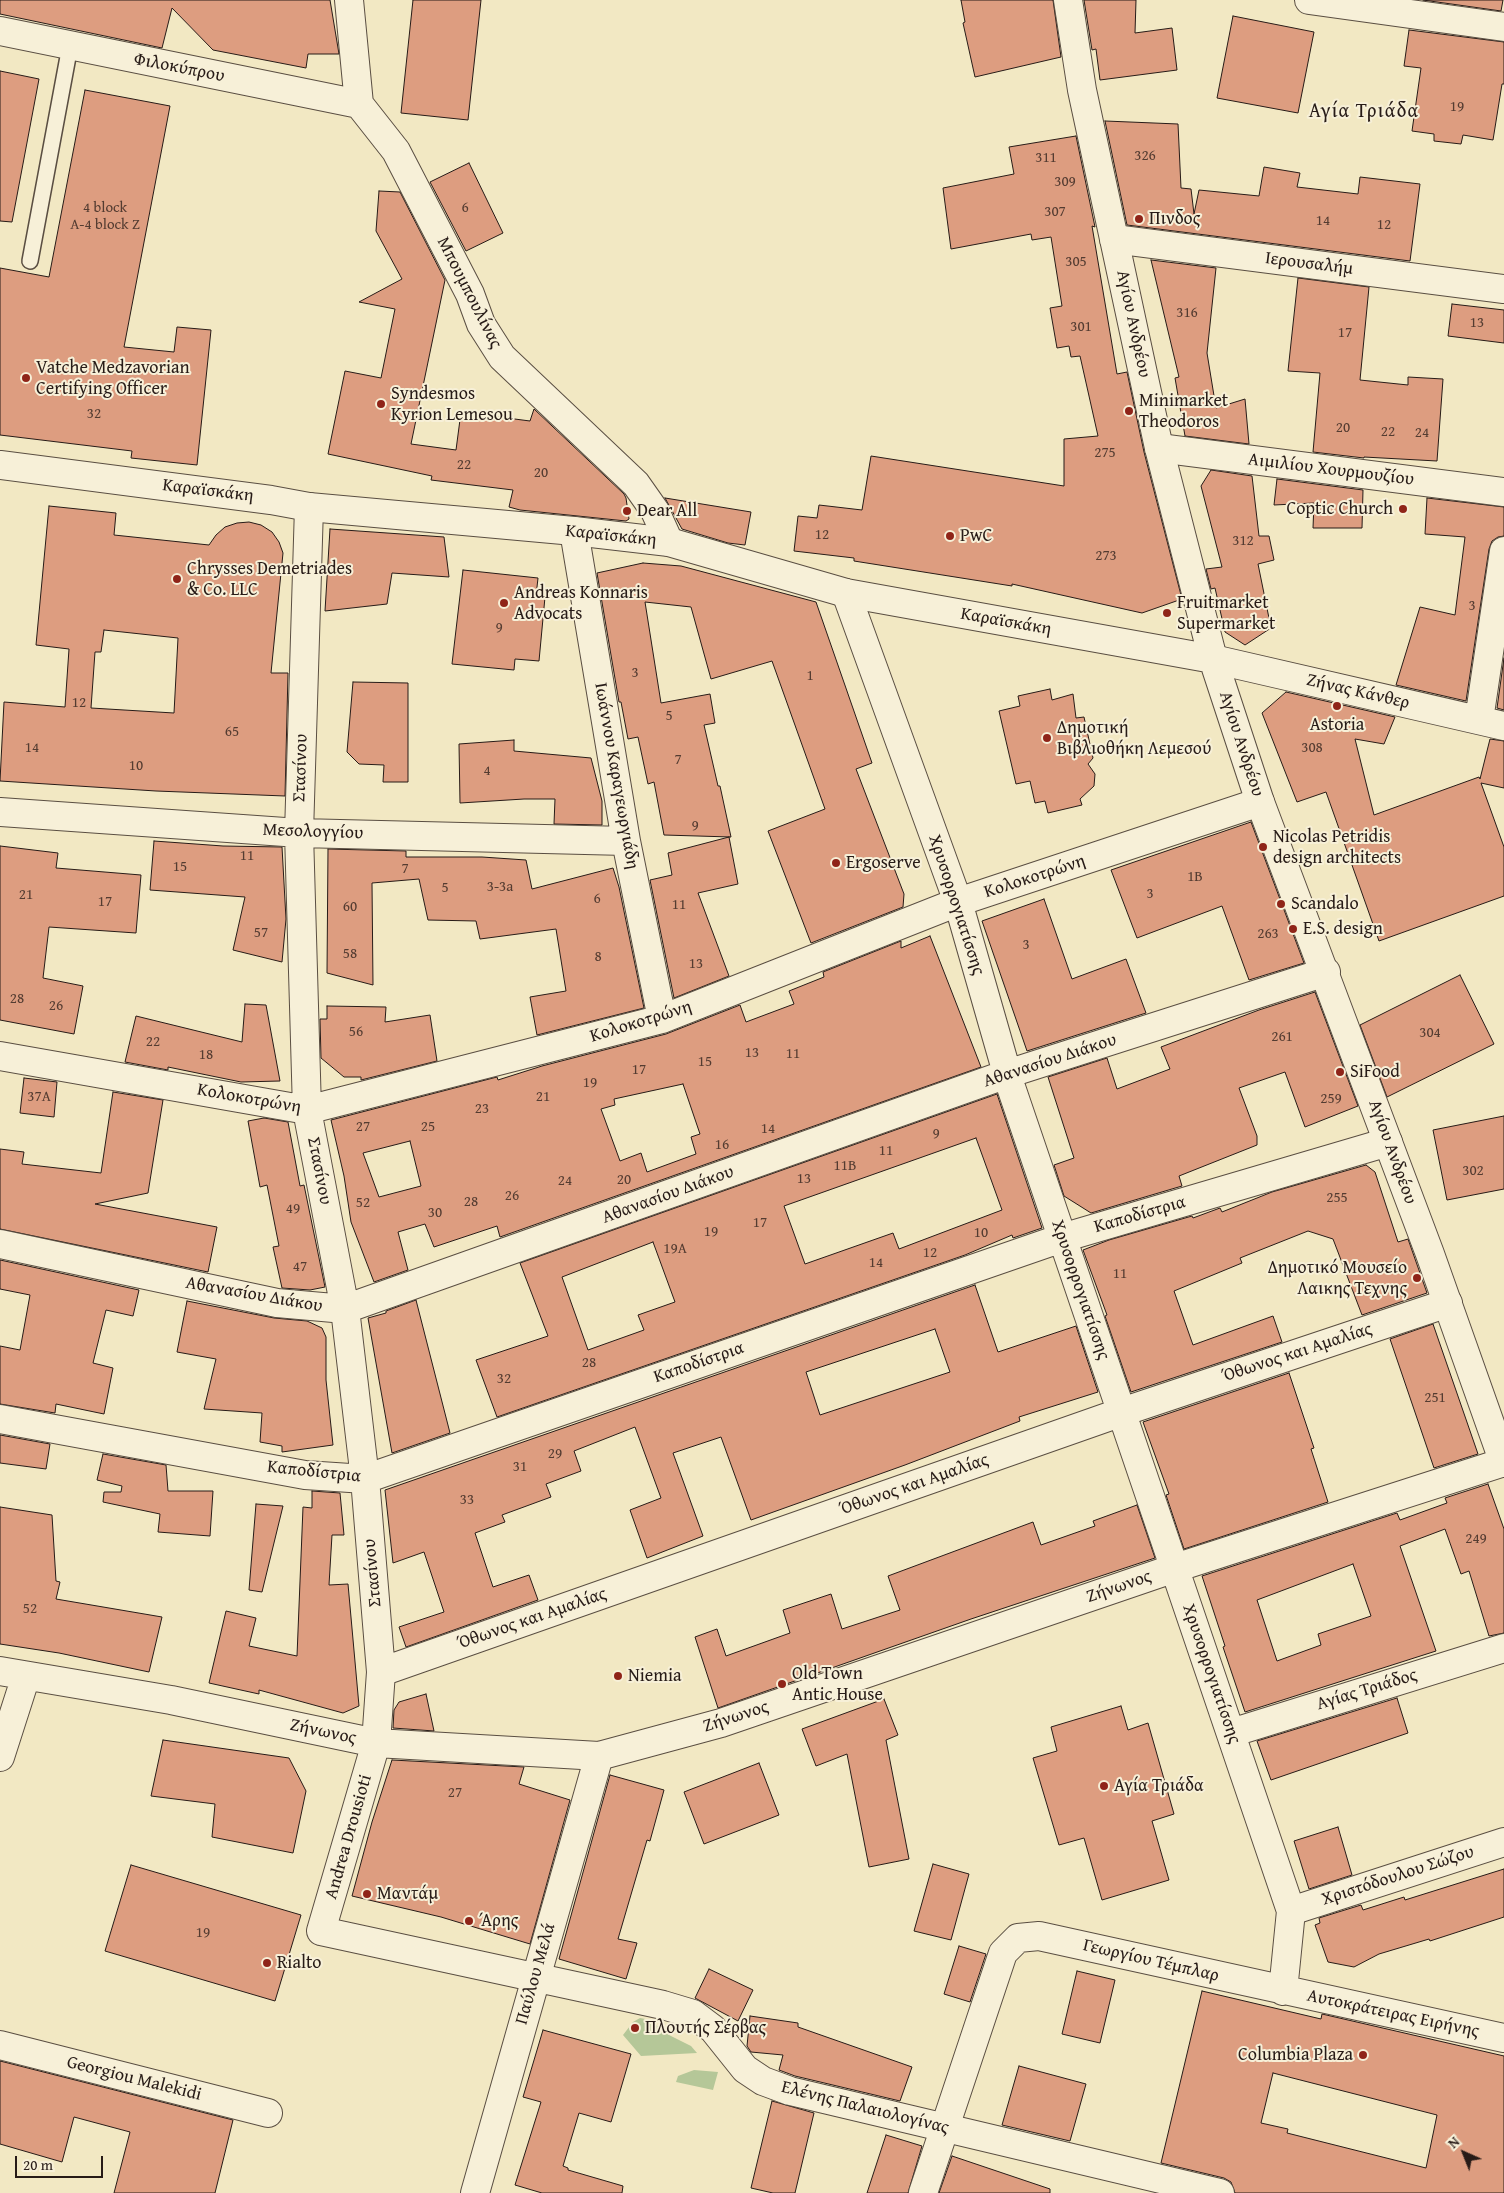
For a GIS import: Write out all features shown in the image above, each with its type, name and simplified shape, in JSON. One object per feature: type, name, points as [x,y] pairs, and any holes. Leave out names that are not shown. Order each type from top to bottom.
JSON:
[{"type":"street","points":[[349,0],[359,104]]},
{"type":"street","name":"Αγίου Ανδρέου","points":[[1068,0],[1082,90],[1159,448],[1213,659],[1260,802],[1326,972],[1448,1303],[1504,1462]]},
{"type":"street","points":[[1309,0],[1504,27]]},
{"type":"street","name":"Φιλοκύπρου","points":[[0,31],[359,104]]},
{"type":"street","name":"Μπουμπουλίνας","points":[[359,104],[396,151],[470,294],[481,324],[502,357],[636,484],[655,510],[669,542]]},
{"type":"street","name":"Ιερουσαλήμ","points":[[1114,239],[1504,289]]},
{"type":"street","name":"Αιμιλίου Χουρμουζίου","points":[[1159,448],[1504,492]]},
{"type":"street","name":"Καραϊσκάκη","points":[[0,465],[271,500],[309,507],[574,531],[669,542],[846,593],[1213,659]]},
{"type":"street","name":"Στασίνου","points":[[309,507],[299,833],[308,1110],[345,1309],[365,1479],[381,1672],[376,1743]]},
{"type":"street","name":"Ιωάννου Καραγεωργιάδη","points":[[574,531],[626,841],[662,1019]]},
{"type":"street","points":[[1491,723],[1504,551]]},
{"type":"street","name":"Χρυσορρογιατίσσης","points":[[846,593],[958,902],[1007,1074],[1291,1911],[1283,1991]]},
{"type":"street","name":"Ζήνας Κάνθερ","points":[[1213,659],[1491,723]]},
{"type":"street","name":"Κολοκοτρώνη","points":[[0,1056],[308,1110],[662,1019],[958,902],[1260,802]]},
{"type":"street","name":"Μεσολογγίου","points":[[0,812],[299,833],[626,841]]},
{"type":"street","name":"Αθανασίου Διάκου","points":[[0,1244],[277,1303],[345,1309],[1007,1074],[1326,972]]},
{"type":"street","name":"Καποδίστρια","points":[[0,1419],[305,1475],[365,1479],[1062,1238],[1388,1142]]},
{"type":"street","name":"Όθωνος και Αμαλίας","points":[[381,1672],[1122,1412],[1448,1303]]},
{"type":"street","name":"Ζήνωνος","points":[[0,1671],[171,1700],[376,1743],[599,1756],[721,1723],[1175,1568],[1504,1462]]},
{"type":"street","name":"Αγίας Τριάδος","points":[[1231,1733],[1504,1648]]},
{"type":"street","points":[[0,1757],[26,1676]]},
{"type":"street","name":"Andrea Drousioti","points":[[321,1932],[376,1743]]},
{"type":"street","name":"Παύλου Μελά","points":[[475,2193],[599,1756]]},
{"type":"street","name":"Χριστόδουλου Σώζου","points":[[1291,1911],[1504,1842]]},
{"type":"street","name":"Ελένης Παλαιολογίνας","points":[[321,1932],[663,2004],[693,2014],[713,2029],[745,2068],[763,2081],[790,2091],[1220,2193]]},
{"type":"street","name":"Γεωργίου Τέμπλαρ","points":[[945,2128],[1004,1953],[1018,1938],[1039,1936],[1283,1991]]},
{"type":"street","name":"Αυτοκράτειρας Ειρήνης","points":[[1283,1991],[1504,2038]]},
{"type":"street","name":"Georgiou Malekidi","points":[[0,2045],[268,2113]]},
{"type":"street","points":[[923,2193],[945,2128]]},
{"type":"lane","points":[[30,261],[70,46]]},
{"type":"green space","points":[[640,2018],[651,2020],[665,2033],[691,2046],[697,2053],[641,2056],[623,2035],[633,2022]]},
{"type":"green space","points":[[694,2070],[718,2072],[713,2090],[676,2082],[678,2076]]},
{"type":"building","points":[[0,0],[330,0],[339,54],[308,54],[306,68],[213,50],[172,8],[162,48],[0,14]]},
{"type":"building","points":[[413,0],[481,0],[468,120],[401,113]]},
{"type":"building","points":[[961,0],[1053,0],[1061,57],[975,77],[963,23],[965,22]]},
{"type":"building","points":[[1084,0],[1136,0],[1135,33],[1172,28],[1177,70],[1100,80],[1096,49],[1092,50]]},
{"type":"building","points":[[1423,0],[1503,0],[1501,11]]},
{"type":"building","points":[[1233,16],[1314,32],[1298,113],[1217,98]]},
{"type":"building","points":[[1409,30],[1504,42],[1504,84],[1502,84],[1493,140],[1463,135],[1461,144],[1434,141],[1434,134],[1412,131],[1421,68],[1404,66]]},
{"type":"building","points":[[0,71],[39,79],[12,222],[0,221]]},
{"type":"building","points":[[85,90],[170,106],[124,347],[174,352],[177,327],[211,330],[197,465],[131,458],[132,451],[0,435],[0,268],[49,277]]},
{"type":"building","points":[[1105,121],[1178,124],[1181,188],[1191,189],[1194,214],[1199,190],[1259,196],[1264,167],[1300,173],[1297,187],[1358,194],[1360,177],[1420,184],[1410,261],[1127,225]]},
{"type":"building","points":[[1076,136],[1095,227],[1092,226],[1117,374],[1127,372],[1144,452],[1182,599],[1142,613],[1012,584],[1012,586],[854,561],[854,558],[794,551],[798,516],[817,518],[819,505],[862,510],[871,456],[1064,486],[1064,439],[1098,436],[1080,356],[1071,357],[1069,346],[1057,348],[1050,308],[1062,306],[1051,237],[1032,240],[1031,234],[951,249],[943,188],[1014,174],[1009,147]]},
{"type":"building","points":[[469,163],[503,233],[466,251],[430,182]]},
{"type":"building","points":[[379,191],[400,192],[445,280],[411,444],[456,450],[461,412],[530,421],[534,409],[624,494],[629,519],[626,521],[520,510],[509,507],[513,490],[431,480],[432,476],[328,454],[345,371],[381,378],[395,309],[359,302],[402,279],[376,231]]},
{"type":"building","points":[[1151,260],[1216,268],[1207,353],[1216,408],[1245,399],[1249,444],[1185,436],[1175,378],[1179,377]]},
{"type":"building","points":[[1298,278],[1369,287],[1360,380],[1408,385],[1408,377],[1443,379],[1437,461],[1364,458],[1313,452],[1320,373],[1288,371]]},
{"type":"building","points":[[1452,304],[1504,310],[1504,343],[1448,336]]},
{"type":"building","points":[[1211,470],[1252,476],[1259,536],[1269,536],[1274,560],[1258,564],[1271,628],[1245,645],[1225,632],[1215,588],[1211,589],[1206,569],[1222,567],[1201,486]]},
{"type":"building","points":[[1277,479],[1363,490],[1362,528],[1313,528],[1314,503],[1274,505]]},
{"type":"building","points":[[665,498],[751,512],[745,545],[728,543],[682,529]]},
{"type":"building","points":[[1427,498],[1504,507],[1504,536],[1492,541],[1489,549],[1466,701],[1396,685],[1420,607],[1455,615],[1465,537],[1425,534]]},
{"type":"building","points":[[49,506],[116,513],[114,535],[209,545],[225,527],[249,522],[261,525],[272,532],[279,542],[283,553],[271,673],[288,673],[285,796],[156,791],[0,781],[4,702],[65,707],[69,649],[36,645]],"holes":[[[104,630],[178,638],[174,713],[91,708],[95,652],[101,652]]]},
{"type":"building","points":[[330,529],[444,537],[449,577],[392,573],[387,604],[325,611]]},
{"type":"building","points":[[643,563],[681,566],[816,602],[872,763],[856,769],[904,894],[903,907],[811,943],[768,831],[825,809],[772,661],[711,679],[691,607],[645,602],[661,703],[710,694],[715,723],[704,725],[731,837],[664,835],[654,782],[648,784],[638,737],[628,739],[621,702],[619,702],[597,573]]},
{"type":"building","points":[[463,570],[538,578],[536,596],[545,597],[539,661],[515,659],[514,670],[452,664]]},
{"type":"building","points":[[1504,658],[1504,710],[1497,708]]},
{"type":"building","points":[[353,682],[408,683],[408,782],[383,782],[384,765],[359,764],[347,752]]},
{"type":"building","name":"Δημοτική Βιβλιοθήκη Λεμεσού","points":[[1050,689],[1052,700],[1073,694],[1076,718],[1084,717],[1093,758],[1088,764],[1095,774],[1094,786],[1080,799],[1082,805],[1048,813],[1045,801],[1035,803],[1030,781],[1016,784],[999,711],[1020,706],[1018,696]]},
{"type":"building","points":[[1286,692],[1395,717],[1384,744],[1355,739],[1374,815],[1479,777],[1480,779],[1490,739],[1504,741],[1504,788],[1481,783],[1504,847],[1504,896],[1379,941],[1326,792],[1297,802],[1262,713]]},
{"type":"building","points":[[514,740],[514,751],[591,758],[602,801],[602,825],[554,824],[555,799],[460,803],[459,744]]},
{"type":"building","points":[[1251,822],[1304,963],[1249,980],[1222,906],[1137,938],[1111,870]]},
{"type":"building","points":[[729,837],[738,884],[698,893],[729,976],[674,998],[650,880],[672,875],[668,853]]},
{"type":"building","points":[[154,841],[223,846],[282,847],[286,919],[282,962],[233,950],[245,897],[150,890]]},
{"type":"building","points":[[0,846],[58,853],[56,868],[141,875],[136,933],[49,927],[43,978],[83,986],[74,1034],[0,1020]]},
{"type":"building","points":[[328,849],[406,851],[406,857],[482,857],[526,860],[532,889],[613,868],[619,887],[644,1008],[537,1035],[530,997],[566,991],[556,929],[480,939],[476,921],[428,920],[419,879],[372,883],[373,985],[327,973]]},
{"type":"building","points":[[1044,899],[1072,979],[1126,959],[1146,1013],[1027,1051],[982,921]]},
{"type":"building","points":[[930,936],[981,1067],[500,1237],[497,1226],[434,1247],[425,1224],[398,1232],[408,1270],[374,1282],[351,1222],[344,1176],[331,1120],[497,1077],[498,1080],[542,1066],[666,1034],[740,1005],[746,1022],[794,1004],[789,991],[824,977],[823,972],[901,941],[901,948]],"holes":[[[683,1084],[700,1134],[691,1137],[696,1154],[647,1172],[641,1153],[620,1161],[601,1109],[615,1105],[614,1099]],[[410,1141],[421,1186],[379,1197],[363,1153]]]},
{"type":"building","points":[[1460,975],[1494,1044],[1387,1097],[1360,1025]]},
{"type":"building","points":[[1315,992],[1358,1106],[1305,1127],[1285,1072],[1239,1088],[1257,1136],[1257,1145],[1179,1176],[1182,1186],[1091,1213],[1064,1196],[1054,1165],[1074,1158],[1048,1077],[1107,1058],[1117,1089],[1170,1069],[1161,1047],[1259,1010]]},
{"type":"building","points":[[245,1004],[266,1005],[280,1081],[241,1082],[168,1067],[168,1070],[125,1062],[136,1016],[242,1042]]},
{"type":"building","points":[[327,1006],[386,1007],[385,1022],[430,1015],[437,1061],[361,1080],[361,1077],[344,1077],[321,1058],[320,1019],[327,1019]]},
{"type":"building","points":[[24,1078],[57,1082],[54,1117],[20,1113]]},
{"type":"building","points":[[113,1092],[163,1100],[148,1193],[95,1204],[217,1227],[208,1272],[0,1229],[0,1149],[24,1152],[22,1164],[101,1173]]},
{"type":"building","points":[[997,1094],[1042,1228],[1013,1238],[1012,1235],[965,1255],[497,1417],[476,1360],[548,1336],[520,1263]],"holes":[[[976,1138],[1002,1210],[899,1249],[893,1233],[805,1264],[784,1206]],[[653,1242],[675,1302],[638,1315],[644,1330],[588,1350],[562,1277]]]},
{"type":"building","points":[[1504,1116],[1504,1189],[1447,1200],[1433,1130]]},
{"type":"building","points":[[264,1118],[288,1122],[300,1186],[304,1185],[325,1287],[310,1290],[282,1288],[273,1247],[279,1246],[267,1185],[260,1187],[248,1121]]},
{"type":"building","points":[[1366,1165],[1375,1172],[1398,1242],[1408,1239],[1427,1293],[1362,1315],[1333,1239],[1308,1231],[1240,1258],[1242,1263],[1174,1291],[1193,1345],[1273,1316],[1282,1342],[1131,1392],[1105,1316],[1107,1315],[1083,1250],[1109,1240],[1192,1216],[1193,1218],[1220,1208],[1222,1212],[1272,1192]]},
{"type":"building","points":[[0,1260],[139,1290],[133,1316],[106,1310],[93,1363],[113,1368],[104,1414],[56,1404],[55,1413],[0,1404],[0,1346],[20,1350],[30,1295],[0,1289]]},
{"type":"building","points":[[975,1285],[998,1352],[1076,1326],[1098,1392],[1019,1417],[1020,1421],[905,1465],[751,1520],[721,1437],[673,1453],[703,1536],[647,1558],[630,1510],[661,1498],[635,1427],[574,1451],[581,1471],[546,1484],[551,1497],[502,1515],[505,1522],[475,1533],[493,1587],[529,1575],[538,1600],[406,1647],[399,1627],[444,1612],[424,1552],[393,1563],[385,1490]],"holes":[[[935,1329],[950,1372],[820,1415],[806,1372]]]},
{"type":"building","points":[[416,1300],[450,1433],[392,1453],[368,1318],[386,1313],[386,1311]]},
{"type":"building","points":[[187,1301],[274,1318],[307,1321],[322,1328],[326,1337],[326,1380],[333,1445],[282,1452],[282,1446],[260,1442],[262,1413],[204,1409],[216,1359],[177,1352]]},
{"type":"building","points":[[1433,1324],[1478,1454],[1434,1468],[1390,1339]]},
{"type":"building","points":[[1289,1373],[1314,1448],[1311,1449],[1328,1502],[1184,1549],[1166,1495],[1169,1494],[1143,1422]]},
{"type":"building","points":[[0,1435],[50,1444],[46,1469],[0,1463]]},
{"type":"building","points":[[103,1454],[166,1465],[168,1491],[213,1491],[210,1536],[158,1532],[160,1514],[103,1502],[104,1492],[121,1492],[122,1486],[97,1480]]},
{"type":"building","points":[[1488,1484],[1504,1529],[1504,1633],[1489,1636],[1469,1571],[1461,1574],[1445,1529],[1400,1546],[1436,1651],[1245,1712],[1202,1576],[1397,1513],[1400,1520],[1447,1503],[1445,1498]],"holes":[[[1353,1564],[1371,1616],[1318,1634],[1321,1645],[1277,1661],[1257,1600]]]},
{"type":"building","points":[[312,1491],[340,1493],[344,1535],[332,1535],[329,1585],[348,1584],[359,1706],[343,1713],[259,1690],[259,1694],[209,1683],[226,1611],[256,1618],[249,1646],[297,1656],[303,1507],[312,1508]]},
{"type":"building","points":[[256,1504],[283,1506],[262,1592],[249,1590]]},
{"type":"building","points":[[1137,1505],[1155,1558],[971,1619],[718,1708],[695,1637],[717,1629],[726,1656],[790,1633],[783,1610],[831,1594],[842,1629],[900,1610],[888,1576],[1033,1522],[1041,1545],[1095,1526],[1093,1521]]},
{"type":"building","points":[[0,1507],[52,1515],[56,1581],[60,1582],[56,1599],[162,1617],[149,1672],[59,1653],[0,1644]]},
{"type":"building","points":[[426,1694],[434,1731],[393,1728],[394,1710],[399,1702]]},
{"type":"building","points":[[1397,1698],[1408,1733],[1271,1780],[1257,1741]]},
{"type":"building","points":[[884,1699],[898,1735],[886,1740],[909,1859],[869,1867],[847,1754],[816,1766],[802,1729]]},
{"type":"building","name":"Αγία Τριάδα","points":[[1121,1706],[1128,1730],[1148,1723],[1174,1814],[1152,1821],[1169,1880],[1102,1900],[1084,1838],[1059,1845],[1033,1758],[1057,1751],[1051,1727]]},
{"type":"building","points":[[163,1740],[289,1758],[306,1791],[293,1853],[212,1837],[215,1804],[151,1796]]},
{"type":"building","points":[[392,1760],[524,1767],[519,1784],[570,1800],[530,1944],[441,1917],[352,1896],[372,1822]]},
{"type":"building","points":[[759,1763],[779,1815],[704,1844],[684,1792]]},
{"type":"building","points":[[610,1775],[664,1790],[650,1841],[647,1840],[618,1939],[637,1943],[626,1979],[559,1959]]},
{"type":"building","points":[[1338,1827],[1352,1875],[1309,1889],[1294,1841]]},
{"type":"building","points":[[933,1864],[969,1874],[951,1940],[914,1931]]},
{"type":"building","points":[[131,1865],[301,1915],[275,2001],[105,1951]]},
{"type":"building","points":[[1504,1869],[1504,1917],[1430,1941],[1429,1939],[1379,1954],[1354,1967],[1328,1962],[1315,1925],[1320,1923],[1319,1918],[1361,1905],[1363,1910],[1404,1897],[1405,1900]]},
{"type":"building","points":[[959,1946],[986,1954],[970,2002],[944,1994]]},
{"type":"building","points":[[709,1969],[753,1990],[738,2021],[695,1998]]},
{"type":"building","points":[[1077,1971],[1115,1980],[1100,2043],[1062,2034]]},
{"type":"building","points":[[1202,1991],[1321,2019],[1322,2014],[1504,2056],[1504,2193],[1235,2193],[1231,2182],[1224,2178],[1161,2163]],"holes":[[[1273,2073],[1437,2115],[1426,2168],[1287,2133],[1288,2129],[1261,2123]]]},
{"type":"building","points":[[750,2016],[798,2023],[798,2027],[912,2067],[900,2101],[795,2076],[779,2070],[783,2055],[751,2052],[747,2046]]},
{"type":"building","points":[[543,2030],[631,2054],[611,2122],[579,2113],[563,2166],[568,2168],[568,2170],[623,2186],[622,2193],[542,2193],[515,2185],[541,2102],[523,2097]]},
{"type":"building","points":[[0,2061],[233,2120],[215,2193],[114,2193],[130,2132],[74,2117],[62,2162],[0,2144]]},
{"type":"building","points":[[1019,2066],[1086,2084],[1070,2141],[1002,2125]]},
{"type":"building","points":[[772,2101],[814,2113],[795,2193],[773,2193],[751,2188]]},
{"type":"building","points":[[886,2135],[922,2146],[908,2193],[867,2193]]},
{"type":"building","points":[[952,2156],[1050,2189],[1050,2193],[939,2193]]},
{"type":"place","name":"Πινδος","points":[[1139,219]]},
{"type":"place","name":"Vatche Medzavorian Certifying Officer","points":[[26,378]]},
{"type":"place","name":"Syndesmos Kyrion Lemesou","points":[[381,404]]},
{"type":"place","name":"Minimarket Theodoros","points":[[1129,411]]},
{"type":"place","name":"Coptic Church","points":[[1403,509]]},
{"type":"place","name":"Dear All","points":[[627,511]]},
{"type":"place","name":"PwC","points":[[950,536]]},
{"type":"place","name":"Chrysses Demetriades & Co. LLC","points":[[177,579]]},
{"type":"place","name":"Andreas Konnaris Advocats","points":[[504,603]]},
{"type":"place","name":"Fruitmarket Supermarket","points":[[1167,613]]},
{"type":"place","name":"Astoria","points":[[1337,706]]},
{"type":"place","name":"Δημοτική Βιβλιοθήκη Λεμεσού","points":[[1047,738]]},
{"type":"place","name":"Nicolas Petridis design architects","points":[[1263,847]]},
{"type":"place","name":"Ergoserve","points":[[836,863]]},
{"type":"place","name":"Scandalo","points":[[1281,904]]},
{"type":"place","name":"E.S. design","points":[[1293,929]]},
{"type":"place","name":"SiFood","points":[[1340,1072]]},
{"type":"place","name":"Δημοτικό Μουσείο Λαικης Τεχνης","points":[[1417,1278]]},
{"type":"place","name":"Niemia","points":[[618,1676]]},
{"type":"place","name":"Old Town Antic House","points":[[782,1684]]},
{"type":"place","name":"Αγία Τριάδα","points":[[1104,1786]]},
{"type":"place","name":"Μαντάμ","points":[[367,1894]]},
{"type":"place","name":"Άρης","points":[[469,1921]]},
{"type":"place","name":"Rialto","points":[[267,1963]]},
{"type":"place","name":"Πλουτής Σέρβας","points":[[635,2028]]},
{"type":"place","name":"Columbia Plaza","points":[[1363,2055]]},
{"type":"district","name":"Αγία Τριάδα","points":[[1364,112]]}]
